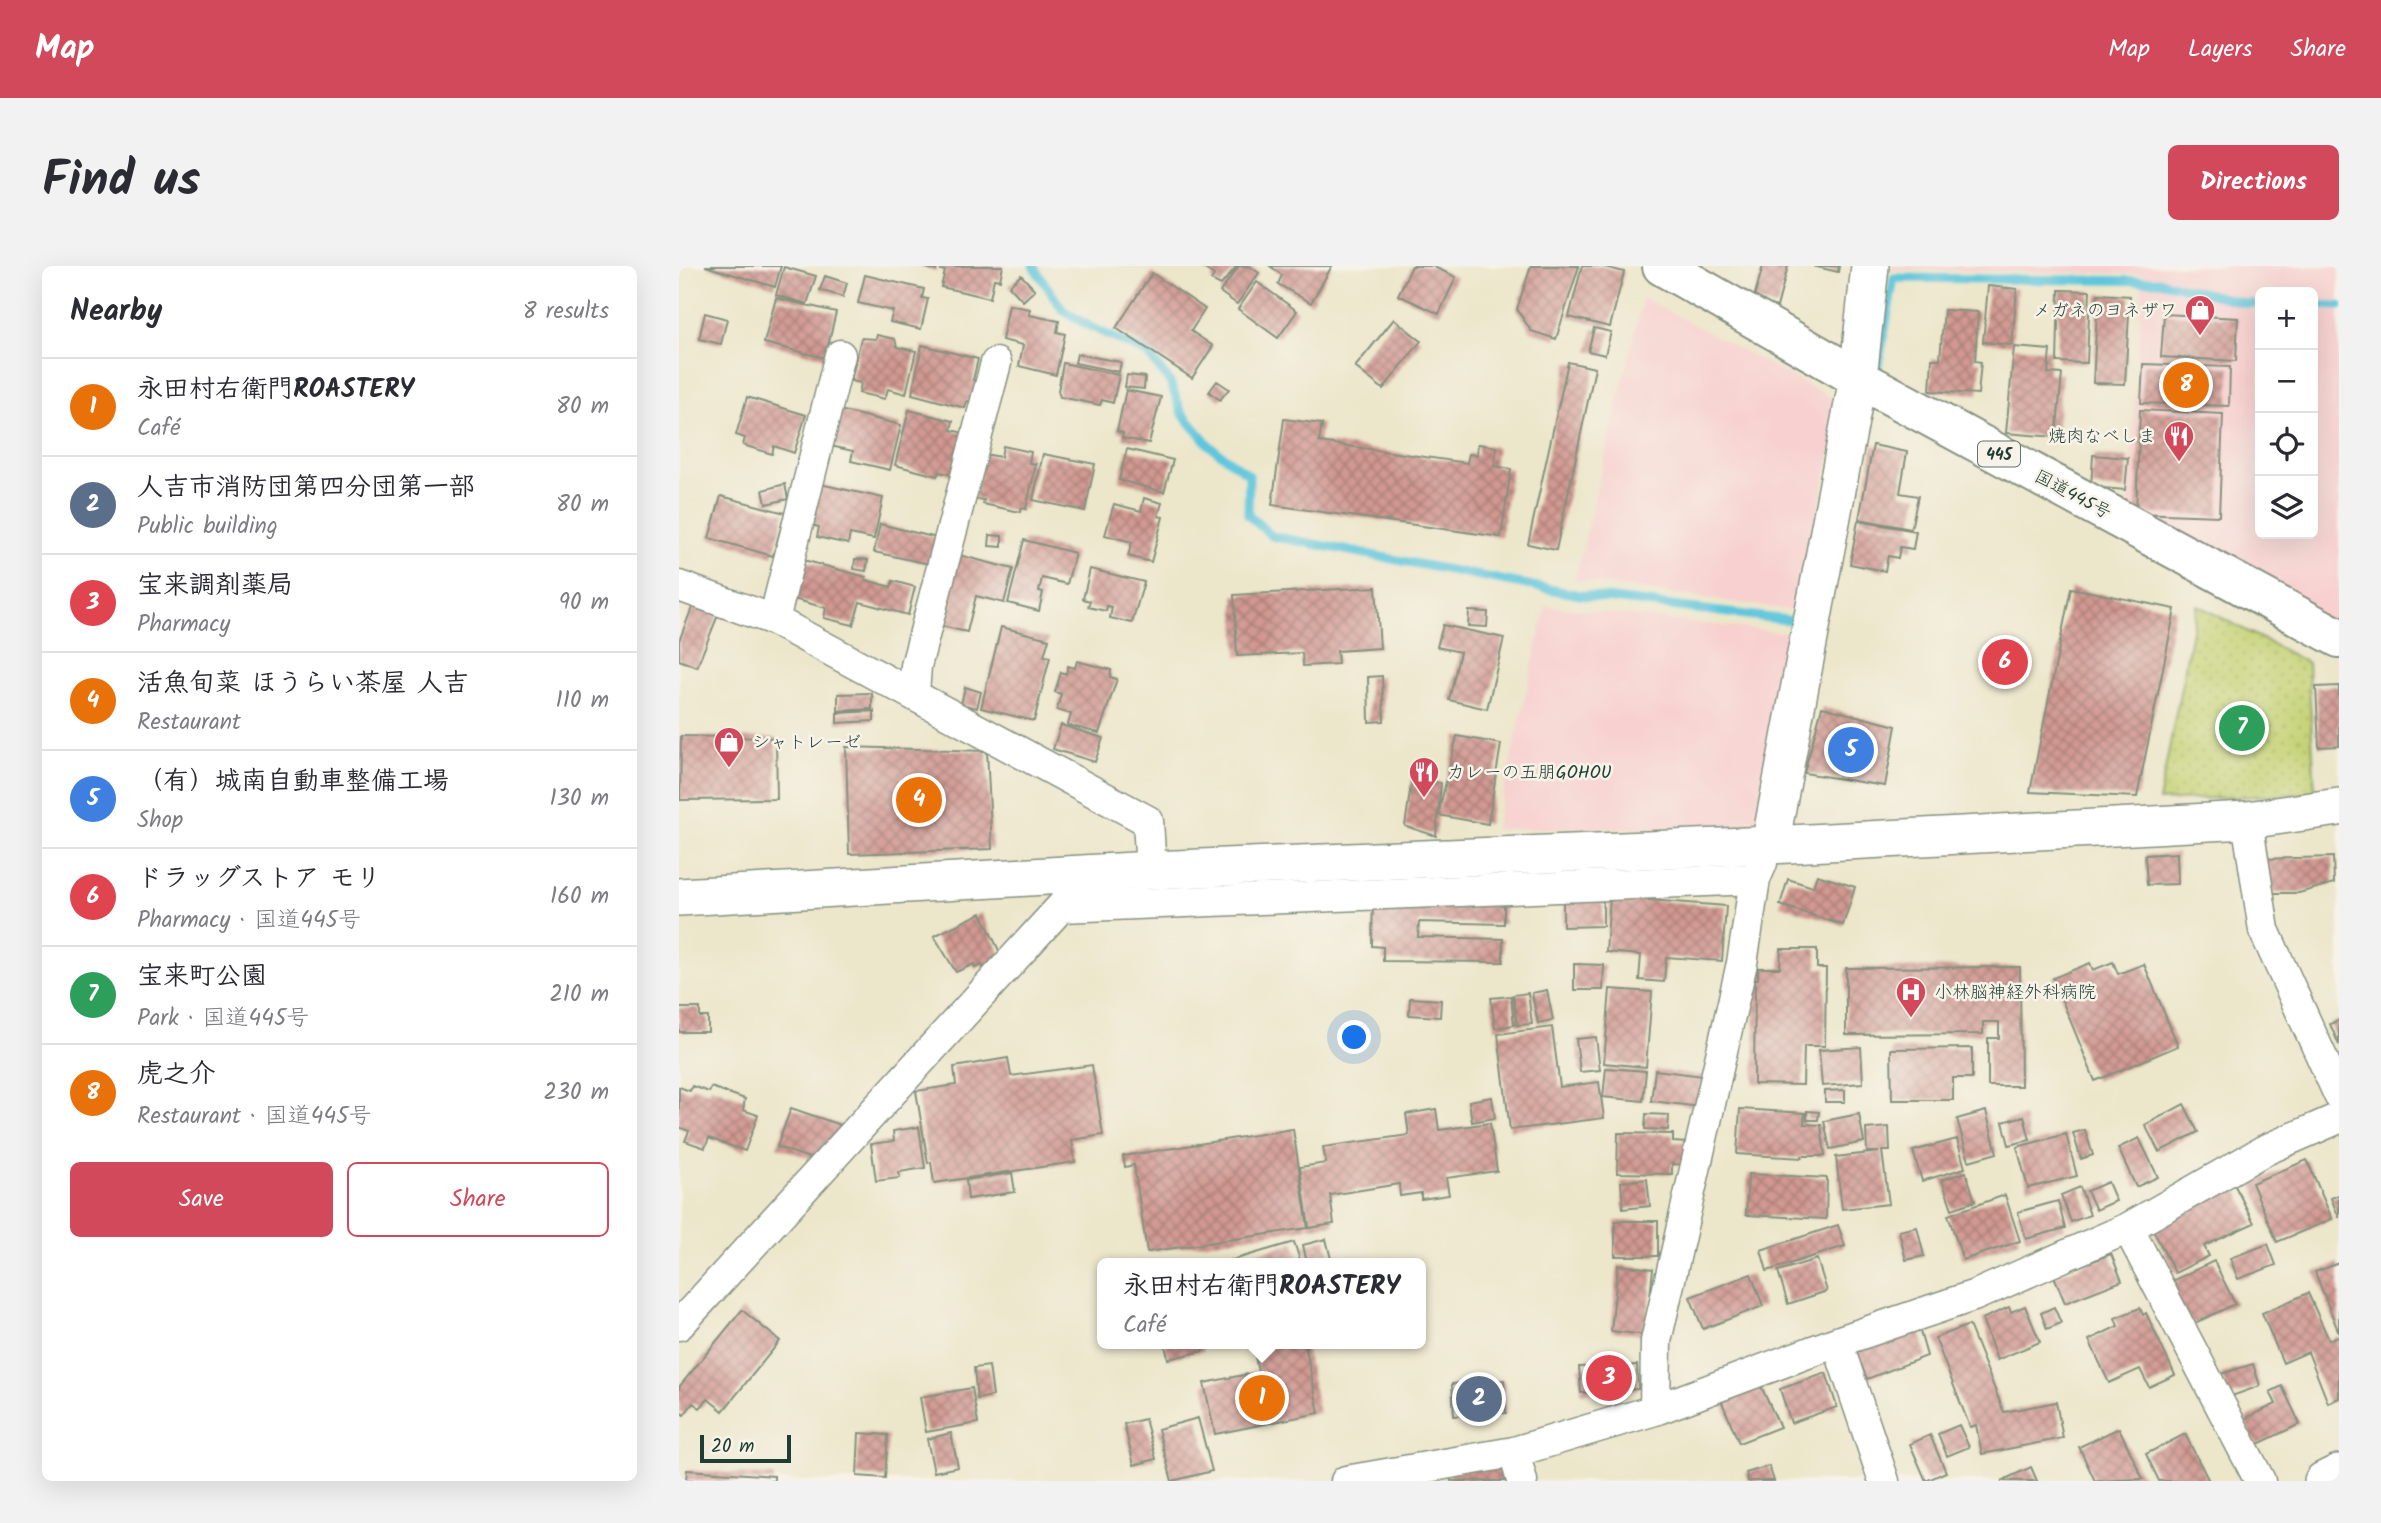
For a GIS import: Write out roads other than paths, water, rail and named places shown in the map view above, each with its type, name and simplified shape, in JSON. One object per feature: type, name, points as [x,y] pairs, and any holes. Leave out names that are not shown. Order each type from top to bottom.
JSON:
[{"type":"highway","name":"国道445号","points":[[1662,266],[1858,378],[2339,638]]},
{"type":"street","points":[[1655,1410],[1656,1341],[1742,962],[1755,880],[1770,845],[1858,378],[1870,266]]},
{"type":"street","points":[[774,620],[840,355]]},
{"type":"street","points":[[914,694],[916,666],[996,363]]},
{"type":"street","points":[[679,586],[774,620],[1149,821],[1151,870]]},
{"type":"street","points":[[679,897],[1151,870],[1770,845],[2247,820],[2339,807]]},
{"type":"street","points":[[2247,820],[2264,930],[2339,1095]]},
{"type":"street","points":[[679,1325],[1062,907],[1755,880]]},
{"type":"street","points":[[1346,1481],[1514,1452],[1655,1410],[1837,1342],[1976,1295],[2128,1228],[2263,1151],[2339,1118]]},
{"type":"street","points":[[2128,1228],[2260,1481]]},
{"type":"street","points":[[1837,1342],[1884,1481]]},
{"type":"street","points":[[1514,1452],[1522,1481]]},
{"type":"street","points":[[2323,1481],[2339,1473]]},
{"type":"waterway","points":[[1033,266],[1063,310],[1089,326],[1148,354],[1170,382],[1182,413],[1210,446],[1249,475],[1248,515],[1272,536],[1580,595],[1804,622]]},
{"type":"waterway","points":[[1876,378],[1894,278],[2159,281],[2255,304]]},
{"type":"waterway","points":[[2318,305],[2339,306]]},
{"type":"place","name":"メガネのヨネザワ","points":[[2200,337]]},
{"type":"place","name":"虎之介","points":[[2186,385]]},
{"type":"place","name":"焼肉なべしま","points":[[2179,463]]},
{"type":"place","name":"ドラッグストア モリ","points":[[2005,662]]},
{"type":"place","name":"宝来町公園","points":[[2242,728]]},
{"type":"place","name":"（有）城南自動車整備工場","points":[[1851,750]]},
{"type":"place","name":"シャトレーゼ","points":[[729,769]]},
{"type":"place","name":"カレーの五朋GOHOU","points":[[1424,799]]},
{"type":"place","name":"活魚旬菜 ほうらい茶屋 人吉","points":[[919,800]]},
{"type":"place","name":"小林脳神経外科病院","points":[[1911,1019]]},
{"type":"place","name":"宝来調剤薬局","points":[[1609,1378]]},
{"type":"place","name":"永田村右衛門ROASTERY","points":[[1262,1398]]},
{"type":"place","name":"人吉市消防団第四分団第一部","points":[[1479,1399]]}]
